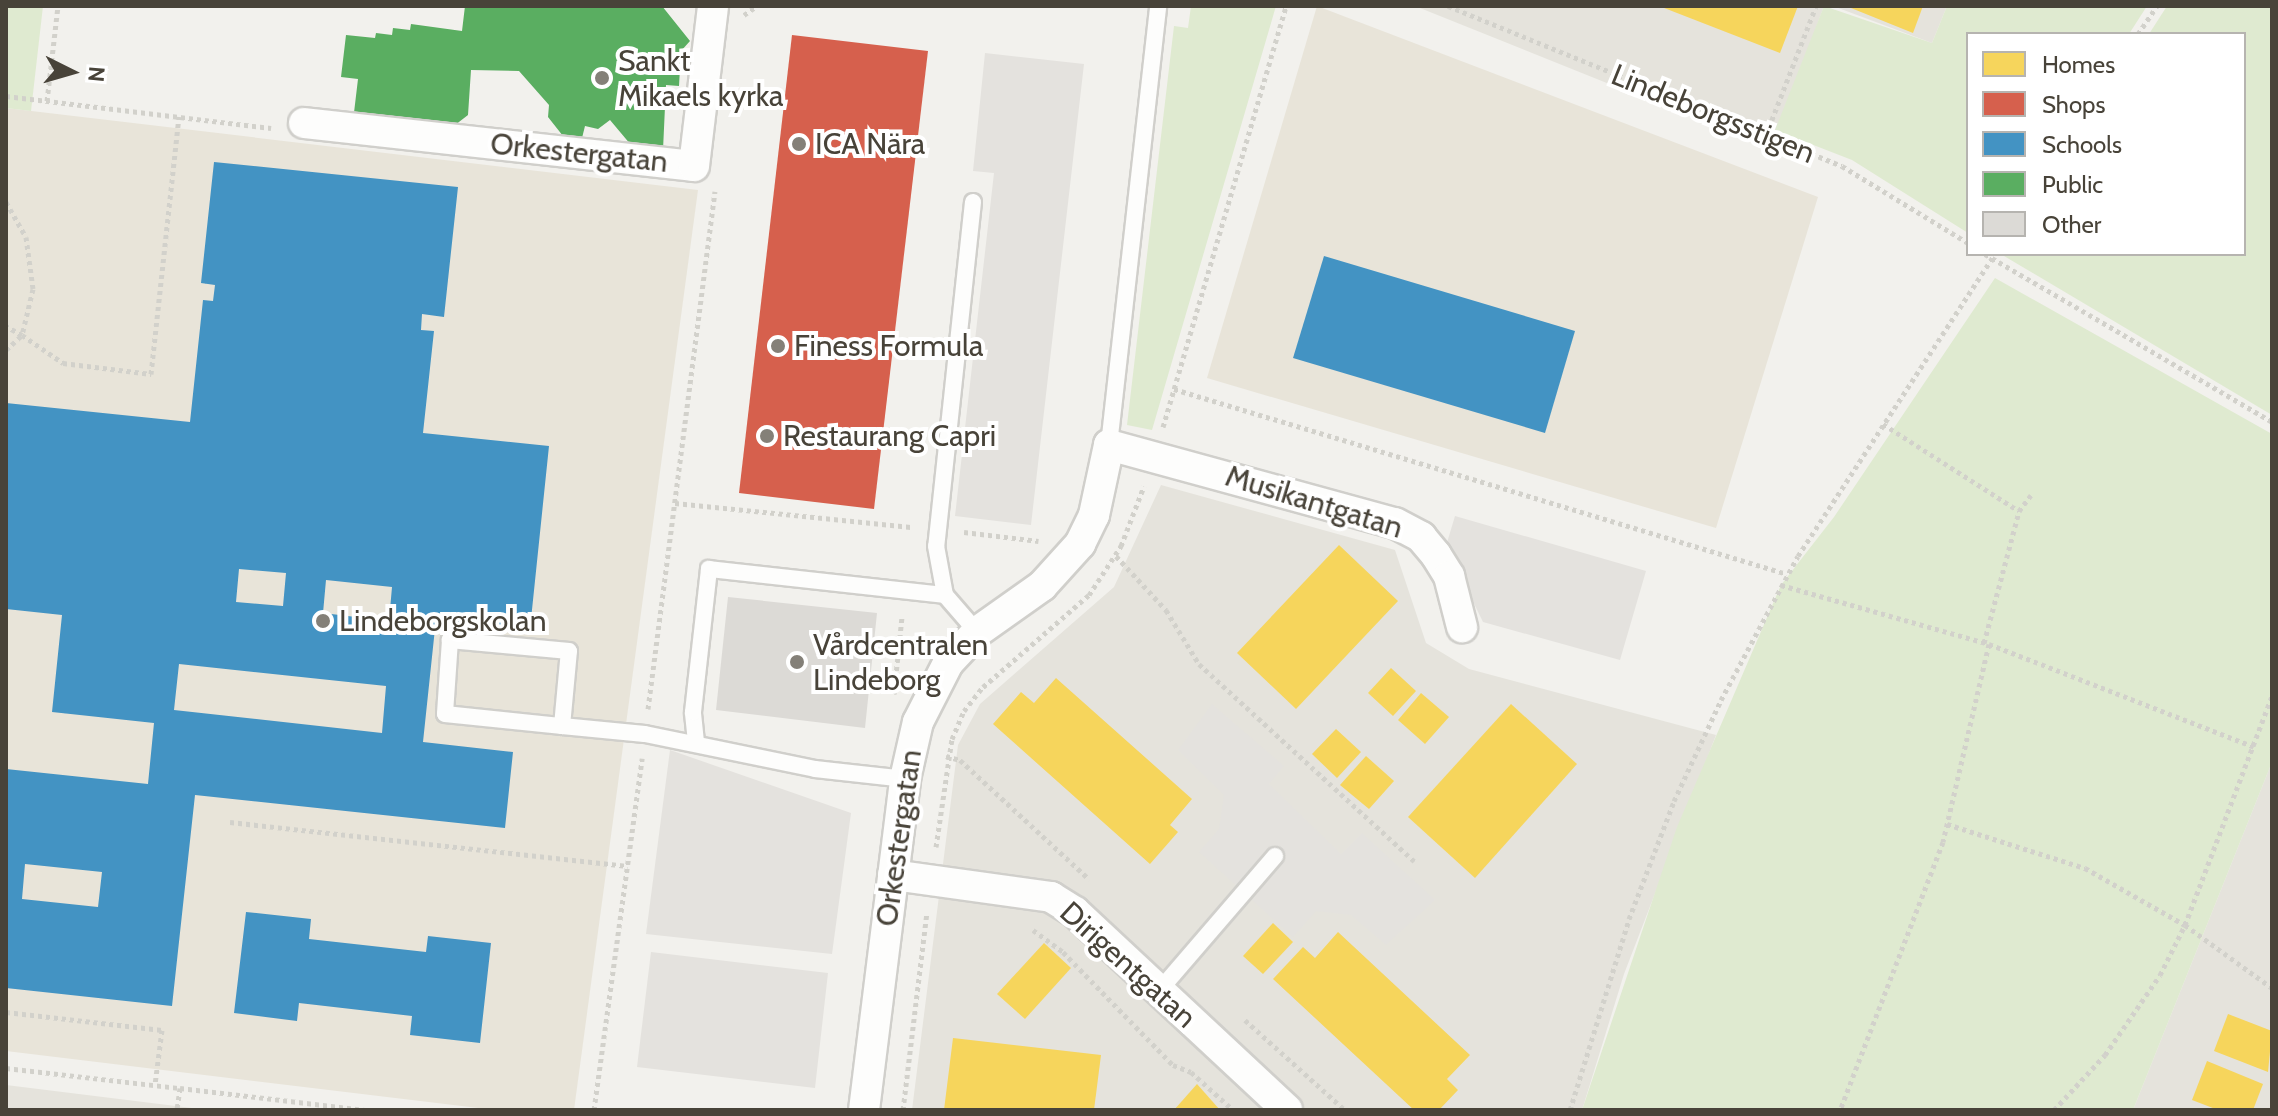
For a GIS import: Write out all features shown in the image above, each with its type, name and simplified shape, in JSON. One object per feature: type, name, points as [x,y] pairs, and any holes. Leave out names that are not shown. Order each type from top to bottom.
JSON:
[{"type":"street","name":"Orkestergatan","points":[[304,123],[694,166],[725,13]]},
{"type":"street","name":"Orkestergatan","points":[[864,1110],[905,779],[918,722],[948,663],[977,632],[1042,586],[1080,544],[1094,515],[1109,445]]},
{"type":"street","name":"Musikantgatan","points":[[1109,445],[1395,523],[1421,537],[1436,555],[1449,576],[1462,627]]},
{"type":"street","name":"Dirigentgatan","points":[[893,875],[1051,897],[1075,912],[1287,1110]]},
{"type":"lane","points":[[1109,445],[1158,6]]},
{"type":"lane","points":[[973,202],[936,546],[945,595],[977,632]]},
{"type":"lane","points":[[696,742],[693,712],[709,569],[945,595]]},
{"type":"lane","points":[[562,726],[569,651],[450,640],[445,714],[562,726],[645,734],[696,742],[815,769],[905,779]]},
{"type":"lane","points":[[1159,991],[1275,856]]},
{"type":"path","points":[[47,101],[58,6]]},
{"type":"path","points":[[725,13],[738,6]]},
{"type":"path","name":"Lindeborgsstigen","points":[[1448,6],[1842,166],[1966,242]]},
{"type":"path","points":[[1766,135],[1816,6]]},
{"type":"path","points":[[2139,32],[2157,6]]},
{"type":"path","points":[[6,326],[63,363],[151,374],[179,117]]},
{"type":"path","points":[[594,1110],[716,181]]},
{"type":"path","points":[[6,202],[26,237],[33,289],[22,335],[6,350]]},
{"type":"path","points":[[1570,1110],[1629,919],[1674,801],[1787,574],[1993,256],[2272,422]]},
{"type":"path","points":[[1174,389],[1787,574]]},
{"type":"path","points":[[1883,424],[2019,511]]},
{"type":"path","points":[[1840,1110],[1947,824],[2019,511],[2031,495]]},
{"type":"path","points":[[675,503],[912,525]]},
{"type":"path","points":[[955,531],[1051,543]]},
{"type":"path","points":[[1116,556],[1166,610],[1199,664],[1414,861]]},
{"type":"path","points":[[1781,585],[1986,644],[2254,747]]},
{"type":"path","points":[[2054,1110],[2132,1019],[2185,925],[2272,696]]},
{"type":"path","points":[[230,822],[628,866]]},
{"type":"path","points":[[1947,824],[2085,868],[2185,925],[2272,988]]},
{"type":"path","points":[[927,912],[941,913]]},
{"type":"path","points":[[1017,925],[1063,952],[1173,1065],[1191,1072],[1233,1110]]},
{"type":"path","points":[[6,1012],[162,1030],[155,1085]]},
{"type":"path","points":[[6,1068],[307,1106],[365,1110]]},
{"type":"path","points":[[177,1110],[180,1088]]},
{"type":"shaded area","points":[[1317,6],[1818,197],[1716,528],[1207,378]]},
{"type":"shaded area","points":[[1415,6],[1824,6],[1771,149]]},
{"type":"shaded area","points":[[1833,6],[1947,6],[1932,43]]},
{"type":"shaded area","points":[[985,53],[1084,64],[1031,525],[955,516],[994,173],[973,171]]},
{"type":"shaded area","name":"Lindeborgskolan","points":[[6,108],[698,190],[574,1110],[495,1110],[6,1051]]},
{"type":"shaded area","points":[[1161,485],[1395,550],[1426,643],[1469,669],[1716,735],[1624,974],[1582,1110],[912,1110],[958,745],[980,704],[1114,587]]},
{"type":"shaded area","points":[[1455,516],[1646,571],[1620,660],[1483,622],[1446,546]]},
{"type":"shaded area","points":[[1212,704],[1284,766],[1269,784],[1341,854],[1362,833],[1435,900],[1386,945],[1351,915],[1316,911],[1293,937],[1199,852],[1219,829],[1224,795],[1178,750]]},
{"type":"shaded area","points":[[670,750],[851,813],[832,954],[646,934]]},
{"type":"shaded area","points":[[2272,762],[2272,1110],[2133,1110]]},
{"type":"shaded area","points":[[651,952],[828,973],[815,1088],[637,1067]]},
{"type":"shaded area","points":[[6,1085],[208,1110],[6,1110]]},
{"type":"green space","points":[[6,6],[43,6],[31,111],[6,108]]},
{"type":"green space","points":[[1191,6],[1276,6],[1152,430],[1127,425],[1174,26],[1188,28]]},
{"type":"green space","points":[[1824,6],[1932,43],[1947,6],[2147,6],[2130,32],[1966,32],[1966,232],[1852,160],[1775,130]]},
{"type":"green space","points":[[2167,6],[2272,6],[2272,415],[2004,256],[2246,256],[2246,32],[2150,32]]},
{"type":"green space","points":[[1995,278],[2272,434],[2272,762],[2133,1110],[1582,1110],[1677,827],[1781,585],[1834,517]]},
{"type":"building: Homes","points":[[1659,6],[1798,6],[1780,53]]},
{"type":"building: Homes","points":[[1846,6],[1923,6],[1913,33]]},
{"type":"building: Homes","points":[[1339,545],[1398,601],[1296,709],[1237,653]]},
{"type":"building: Homes","points":[[1391,668],[1416,691],[1393,716],[1368,693]]},
{"type":"building: Homes","points":[[1056,678],[1192,799],[1170,825],[1178,832],[1150,864],[993,724],[1021,692],[1034,703]]},
{"type":"building: Homes","points":[[1421,693],[1449,717],[1425,744],[1398,720]]},
{"type":"building: Homes","points":[[1511,704],[1577,764],[1475,878],[1408,817]]},
{"type":"building: Homes","points":[[1336,729],[1361,752],[1337,778],[1312,754]]},
{"type":"building: Homes","points":[[1366,756],[1394,781],[1369,809],[1340,785]]},
{"type":"building: Homes","points":[[1273,923],[1293,942],[1263,974],[1243,956]]},
{"type":"building: Homes","points":[[1338,932],[1470,1055],[1447,1079],[1458,1090],[1439,1110],[1414,1110],[1273,979],[1303,947],[1315,958]]},
{"type":"building: Homes","points":[[1044,943],[1071,968],[1025,1019],[997,994]]},
{"type":"building: Homes","points":[[2228,1014],[2272,1031],[2268,1072],[2214,1051]]},
{"type":"building: Homes","points":[[953,1038],[1101,1055],[1094,1110],[944,1110]]},
{"type":"building: Homes","points":[[2207,1061],[2263,1084],[2253,1110],[2218,1110],[2192,1100]]},
{"type":"building: Homes","points":[[1197,1084],[1220,1110],[1174,1110]]},
{"type":"building: Shops","points":[[792,35],[928,51],[874,509],[739,493]]},
{"type":"building: Schools","points":[[214,162],[458,187],[444,317],[422,314],[421,330],[434,331],[423,433],[549,446],[530,629],[436,619],[423,742],[513,752],[505,828],[195,795],[172,1006],[6,988],[6,769],[148,784],[154,723],[52,712],[62,615],[6,609],[6,403],[190,422],[203,300],[213,301],[215,285],[201,283]],"holes":[[[239,569],[286,573],[283,606],[236,602]],[[326,580],[392,587],[389,621],[323,613]],[[179,664],[386,686],[382,733],[174,710]],[[25,864],[102,872],[98,907],[22,899]]]},
{"type":"building: Schools","points":[[1324,256],[1575,331],[1545,433],[1293,358]]},
{"type":"building: Schools","points":[[246,912],[311,919],[309,939],[426,952],[428,936],[491,943],[480,1043],[410,1035],[412,1016],[299,1003],[297,1021],[234,1013]]},
{"type":"building: Public","name":"Sankt Mikaels kyrka","points":[[465,6],[662,6],[690,41],[681,51],[679,86],[666,85],[663,150],[631,145],[610,120],[598,129],[585,126],[582,138],[563,136],[548,117],[549,105],[519,71],[471,70],[468,115],[446,132],[353,121],[358,79],[341,77],[346,35],[375,38],[376,33],[392,35],[393,28],[410,30],[411,24],[462,31]]},
{"type":"building: Other","name":"Vårdcentralen Lindeborg","points":[[728,597],[877,613],[865,728],[716,710]]},
{"type":"place","name":"Sankt Mikaels kyrka","points":[[602,78]]},
{"type":"place","name":"ICA Nära","points":[[799,144]]},
{"type":"place","name":"Finess Formula","points":[[778,346]]},
{"type":"place","name":"Restaurang Capri","points":[[767,436]]},
{"type":"place","name":"Lindeborgskolan","points":[[323,621]]},
{"type":"place","name":"Vårdcentralen Lindeborg","points":[[797,662]]}]
